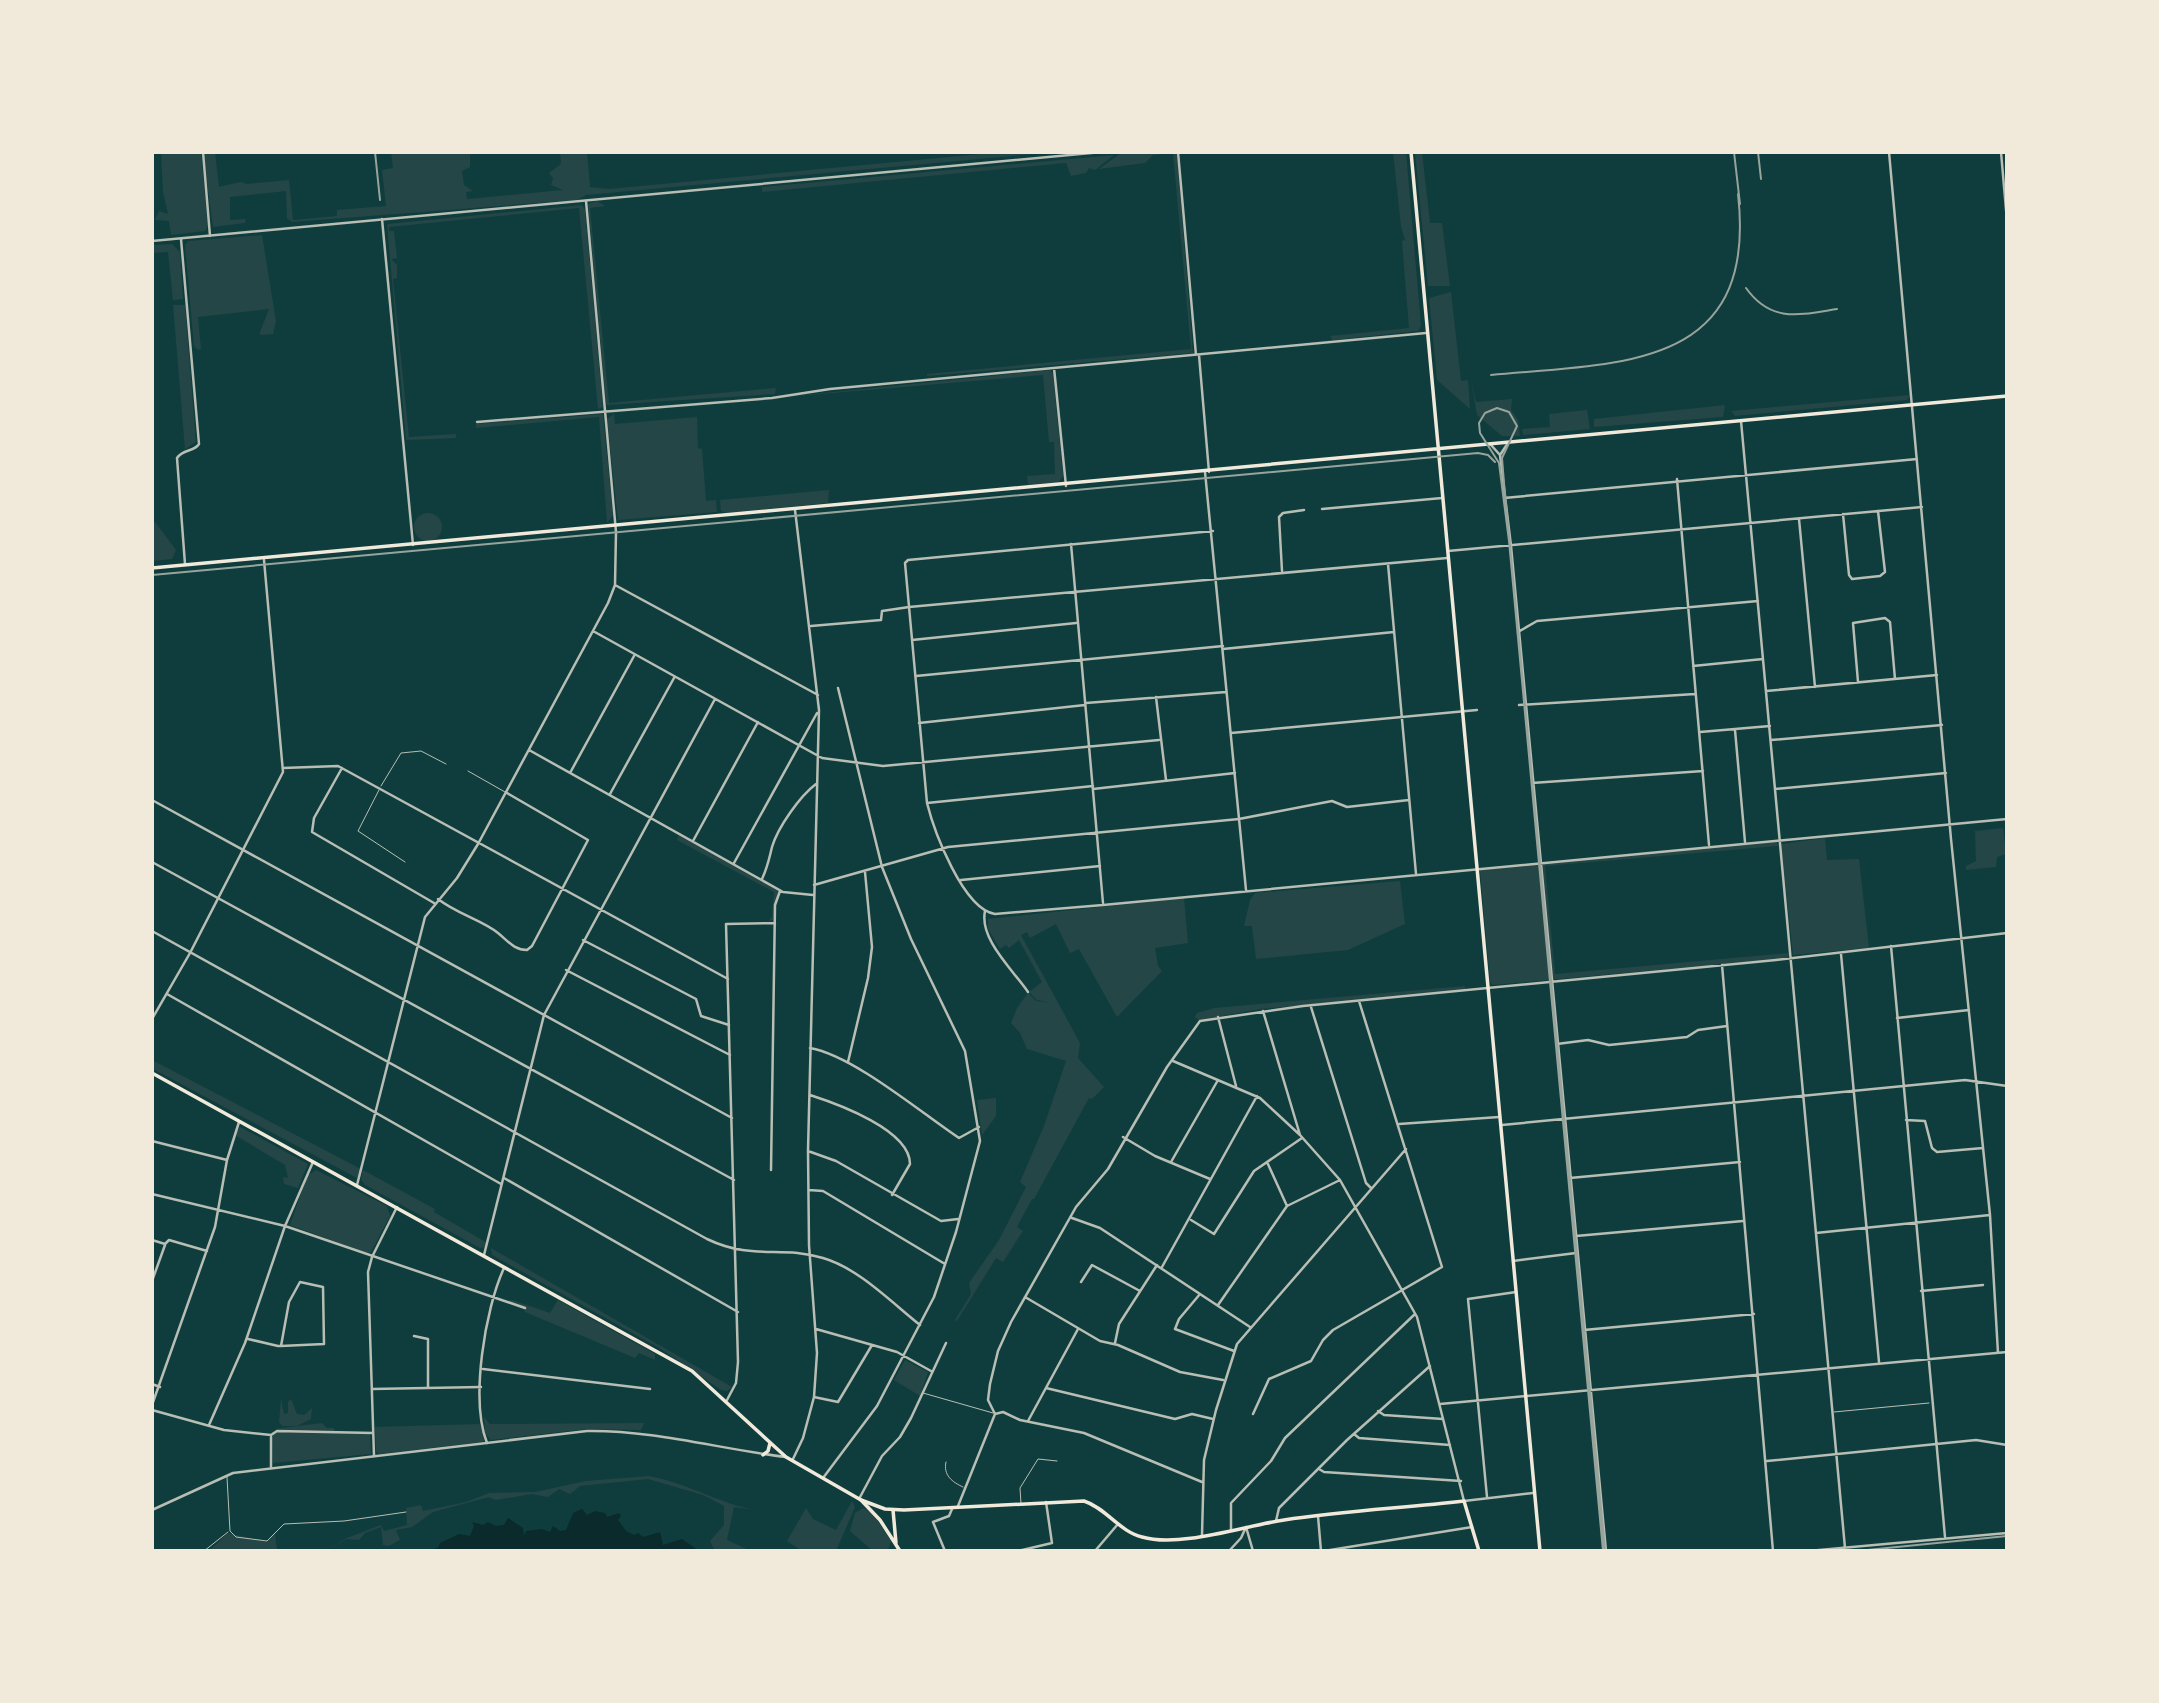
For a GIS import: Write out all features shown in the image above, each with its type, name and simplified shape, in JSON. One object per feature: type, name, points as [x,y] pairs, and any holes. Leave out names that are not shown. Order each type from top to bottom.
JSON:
[{"type":"main road","points":[[1410,152],[1540,1551]]},
{"type":"main road","points":[[152,568],[1066,486],[2007,396]]},
{"type":"main road","points":[[152,1073],[692,1371],[727,1400],[786,1457],[860,1500],[893,1510],[1084,1501],[1097,1506],[1142,1538],[1202,1536],[1276,1521],[1464,1502],[1479,1551]]},
{"type":"main road","points":[[763,1455],[768,1451],[769,1442]]},
{"type":"main road","points":[[860,1500],[880,1520],[900,1551]]},
{"type":"main road","points":[[893,1510],[896,1545]]},
{"type":"street","points":[[202,152],[210,236]]},
{"type":"street","points":[[152,241],[1102,152]]},
{"type":"street","points":[[1178,152],[1246,890]]},
{"type":"street","points":[[1889,152],[1961,936],[1990,1215],[1998,1353]]},
{"type":"street","points":[[2001,152],[2007,221]]},
{"type":"street","points":[[356,1185],[425,917],[457,878],[478,844],[615,585],[615,527],[586,200]]},
{"type":"street","points":[[382,219],[413,545]]},
{"type":"street","points":[[181,239],[199,444],[182,452],[177,458],[186,566]]},
{"type":"street","points":[[477,422],[772,398],[842,387],[1426,333]]},
{"type":"street","points":[[1054,368],[1066,486]]},
{"type":"street","points":[[1741,421],[1845,1548]]},
{"type":"street","points":[[1500,455],[1508,443]]},
{"type":"street","points":[[1491,445],[1500,455],[1511,546],[1605,1551]]},
{"type":"street","points":[[1504,498],[1677,479],[1917,459]]},
{"type":"street","points":[[1677,479],[1709,845]]},
{"type":"street","points":[[1322,509],[1442,498]]},
{"type":"street","points":[[1447,551],[1922,507]]},
{"type":"street","points":[[792,1461],[803,1438],[814,1397],[816,1329],[809,1255],[808,1151],[819,710],[795,510]]},
{"type":"street","points":[[1282,572],[1280,516],[1304,510]]},
{"type":"street","points":[[1843,514],[1849,575],[1852,579],[1880,576],[1885,572],[1878,511]]},
{"type":"street","points":[[1799,518],[1815,687]]},
{"type":"street","points":[[1213,531],[905,563],[921,762],[927,803],[943,850],[961,880],[985,911],[995,914],[1103,905],[2007,818]]},
{"type":"street","points":[[1071,544],[1103,905]]},
{"type":"street","points":[[811,626],[881,620],[882,611],[909,607],[1448,558]]},
{"type":"street","points":[[152,1019],[218,900],[283,768],[264,560]]},
{"type":"street","points":[[1388,564],[1416,874]]},
{"type":"street","points":[[615,585],[818,695]]},
{"type":"street","points":[[1518,632],[1537,621],[1758,601]]},
{"type":"street","points":[[1858,682],[1853,623],[1885,618],[1889,622],[1895,679]]},
{"type":"street","points":[[912,640],[1078,623]]},
{"type":"street","points":[[593,631],[818,756],[858,765],[921,762],[1159,740]]},
{"type":"street","points":[[915,676],[1081,658],[1394,632]]},
{"type":"street","points":[[570,773],[634,654]]},
{"type":"street","points":[[1693,666],[1763,659]]},
{"type":"street","points":[[1766,692],[1937,675]]},
{"type":"street","points":[[610,794],[674,678]]},
{"type":"street","points":[[823,1479],[877,1406],[920,1325],[945,1264],[979,1147],[979,1127],[965,1051],[911,939],[882,867],[838,688]]},
{"type":"street","points":[[919,723],[1085,704],[1226,692]]},
{"type":"street","points":[[1519,705],[1695,694]]},
{"type":"street","points":[[1156,697],[1159,740],[1166,780]]},
{"type":"street","points":[[484,1255],[544,1015],[715,699]]},
{"type":"street","points":[[734,863],[819,710]]},
{"type":"street","points":[[1231,733],[1477,710]]},
{"type":"street","points":[[692,841],[758,722]]},
{"type":"street","points":[[1772,740],[1942,725]]},
{"type":"street","points":[[1699,733],[1770,726]]},
{"type":"street","points":[[1735,730],[1745,842]]},
{"type":"street","points":[[529,750],[780,890],[813,895]]},
{"type":"street","points":[[283,768],[331,765],[342,768],[728,979]]},
{"type":"street","points":[[342,768],[314,818],[312,832],[434,903]]},
{"type":"street","points":[[1532,783],[1703,771]]},
{"type":"street","points":[[927,803],[1235,773]]},
{"type":"street","points":[[1775,789],[1946,773]]},
{"type":"street","points":[[762,878],[772,858],[772,847],[799,799],[817,783]]},
{"type":"street","points":[[438,899],[525,951],[531,946],[588,840],[507,793]]},
{"type":"street","points":[[152,800],[732,1118]]},
{"type":"street","points":[[814,885],[943,850],[1239,819],[1332,801],[1348,807],[1409,800]]},
{"type":"street","points":[[152,862],[734,1180]]},
{"type":"street","points":[[961,880],[1100,866]]},
{"type":"street","points":[[848,1063],[868,978],[872,947],[865,872]]},
{"type":"street","points":[[771,1171],[775,905],[780,890]]},
{"type":"street","points":[[985,911],[983,922],[987,935],[1028,992]]},
{"type":"street","points":[[727,1400],[737,1375],[738,1312],[726,924],[775,923]]},
{"type":"street","points":[[152,931],[634,1201],[736,1251],[809,1255],[838,1264],[920,1325]]},
{"type":"street","points":[[958,1509],[995,1414],[988,1400],[998,1351],[1025,1297],[1081,1200],[1108,1169],[1123,1137],[1196,1024],[1203,1020],[1263,1011],[1841,953],[1961,936],[2007,933]]},
{"type":"street","points":[[583,940],[696,999],[701,1016],[729,1025]]},
{"type":"street","points":[[1891,946],[1945,1537]]},
{"type":"street","points":[[1841,953],[1879,1362]]},
{"type":"street","points":[[1721,965],[1773,1551]]},
{"type":"street","points":[[566,970],[730,1055]]},
{"type":"street","points":[[167,994],[503,1185]]},
{"type":"street","points":[[1253,1414],[1269,1379],[1311,1362],[1323,1340],[1333,1330],[1442,1267],[1359,1001]]},
{"type":"street","points":[[1310,1006],[1366,1183],[1371,1188]]},
{"type":"street","points":[[1896,1018],[1969,1010]]},
{"type":"street","points":[[1263,1011],[1301,1136]]},
{"type":"street","points":[[1218,1017],[1236,1086]]},
{"type":"street","points":[[1557,1044],[1588,1040],[1607,1045],[1622,1044],[1687,1037],[1698,1030],[1727,1026]]},
{"type":"street","points":[[810,1048],[822,1050],[848,1063],[959,1138],[979,1127]]},
{"type":"street","points":[[1173,1061],[1257,1096],[1301,1136],[1340,1180],[1415,1314],[1461,1481],[1464,1502],[1534,1493]]},
{"type":"street","points":[[1171,1162],[1218,1079]]},
{"type":"street","points":[[1500,1125],[1975,1081],[2007,1086]]},
{"type":"street","points":[[810,1095],[898,1137],[907,1151],[910,1164],[892,1195]]},
{"type":"street","points":[[1162,1268],[1191,1220],[1210,1179],[1257,1096]]},
{"type":"street","points":[[1399,1124],[1499,1117]]},
{"type":"street","points":[[1906,1119],[1925,1121],[1931,1145],[1937,1152],[1983,1149]]},
{"type":"street","points":[[239,1121],[227,1160],[207,1251],[152,1408],[230,1431],[271,1435],[277,1431],[373,1433]]},
{"type":"street","points":[[1191,1220],[1214,1234],[1248,1179],[1301,1136]]},
{"type":"street","points":[[1123,1137],[1210,1179]]},
{"type":"street","points":[[152,1141],[227,1160]]},
{"type":"street","points":[[1202,1536],[1202,1482],[1213,1419],[1234,1351],[1250,1327],[1406,1149]]},
{"type":"street","points":[[808,1151],[836,1161],[941,1221],[960,1218]]},
{"type":"street","points":[[209,1425],[247,1339],[285,1227],[313,1161]]},
{"type":"street","points":[[1267,1162],[1287,1206]]},
{"type":"street","points":[[1570,1178],[1740,1162]]},
{"type":"street","points":[[504,1178],[738,1312]]},
{"type":"street","points":[[1218,1305],[1287,1206],[1340,1180]]},
{"type":"street","points":[[809,1190],[823,1191],[945,1264]]},
{"type":"street","points":[[152,1194],[285,1227],[525,1308]]},
{"type":"street","points":[[374,1457],[368,1285],[372,1257],[397,1207]]},
{"type":"street","points":[[1816,1233],[1990,1215]]},
{"type":"street","points":[[1072,1218],[1100,1228],[1250,1327]]},
{"type":"street","points":[[1576,1236],[1744,1221]]},
{"type":"street","points":[[152,1240],[165,1244]]},
{"type":"street","points":[[152,1282],[165,1244],[169,1240],[207,1251]]},
{"type":"street","points":[[1513,1261],[1577,1253]]},
{"type":"street","points":[[1081,1282],[1092,1265],[1140,1292]]},
{"type":"street","points":[[1114,1344],[1119,1324],[1157,1265]]},
{"type":"street","points":[[487,1443],[482,1422],[481,1387],[485,1326],[492,1295],[505,1266]]},
{"type":"street","points":[[247,1339],[281,1346],[326,1342],[323,1287],[300,1282],[289,1301],[281,1346]]},
{"type":"street","points":[[1921,1291],[1983,1285]]},
{"type":"street","points":[[1487,1498],[1468,1299],[1516,1292]]},
{"type":"street","points":[[1200,1294],[1179,1319],[1175,1329],[1234,1351]]},
{"type":"street","points":[[1025,1297],[1100,1342],[1114,1344],[1180,1372],[1225,1380]]},
{"type":"street","points":[[1231,1530],[1231,1503],[1271,1461],[1285,1438],[1415,1314]]},
{"type":"street","points":[[1584,1330],[1754,1314]]},
{"type":"street","points":[[816,1329],[904,1356],[930,1371]]},
{"type":"street","points":[[1028,1422],[1078,1329]]},
{"type":"street","points":[[414,1336],[428,1339],[428,1387]]},
{"type":"street","points":[[860,1500],[882,1456],[900,1437],[946,1343]]},
{"type":"street","points":[[814,1397],[838,1402],[872,1345]]},
{"type":"street","points":[[1440,1404],[1929,1357],[2007,1352]]},
{"type":"street","points":[[1276,1521],[1279,1508],[1353,1434],[1430,1366]]},
{"type":"street","points":[[483,1368],[650,1389]]},
{"type":"street","points":[[152,1384],[160,1387]]},
{"type":"street","points":[[371,1389],[481,1387]]},
{"type":"street","points":[[1046,1388],[1175,1419],[1192,1414],[1213,1419]]},
{"type":"street","points":[[155,1401],[162,1412]]},
{"type":"street","points":[[1378,1411],[1384,1415],[1444,1419]]},
{"type":"street","points":[[995,1414],[1003,1412],[1028,1422],[1093,1436],[1202,1482]]},
{"type":"street","points":[[152,1510],[170,1504],[227,1475],[587,1431],[631,1431],[786,1457]]},
{"type":"street","points":[[1353,1434],[1359,1438],[1451,1445]]},
{"type":"street","points":[[271,1435],[271,1468]]},
{"type":"street","points":[[1766,1461],[1976,1440],[2007,1445]]},
{"type":"street","points":[[1319,1469],[1324,1472],[1461,1481]]},
{"type":"street","points":[[1018,1551],[1052,1543],[1046,1502]]},
{"type":"street","points":[[946,1551],[933,1522],[938,1517],[949,1516],[952,1509]]},
{"type":"street","points":[[1318,1516],[1322,1551],[1472,1527]]},
{"type":"street","points":[[1095,1551],[1119,1522]]},
{"type":"street","points":[[1229,1551],[1241,1538],[1246,1527]]},
{"type":"street","points":[[1246,1527],[1253,1551]]},
{"type":"street","points":[[1808,1551],[2007,1532]]},
{"type":"lane","points":[[405,862],[358,831],[401,753],[421,751],[446,764]]},
{"type":"lane","points":[[468,771],[507,793]]},
{"type":"lane","points":[[923,1394],[995,1414]]},
{"type":"lane","points":[[1834,1412],[1934,1403]]},
{"type":"lane","points":[[1022,1506],[1020,1488],[1038,1458],[1057,1461]]},
{"type":"lane","points":[[946,1462],[945,1468],[950,1479],[965,1489]]},
{"type":"lane","points":[[227,1475],[230,1531],[236,1536],[267,1541],[278,1527],[284,1524],[344,1521],[406,1511]]},
{"type":"lane","points":[[204,1551],[230,1531]]},
{"type":"shaded area","points":[[161,152],[201,152],[208,226],[205,231],[171,235],[169,221],[155,220],[159,211],[168,214],[163,192]]},
{"type":"shaded area","points":[[203,152],[215,152],[219,187],[240,182],[247,184],[289,180],[293,220],[337,216],[337,210],[386,206],[382,170],[393,168],[391,152],[470,152],[470,167],[462,171],[464,185],[473,191],[466,192],[467,199],[563,190],[551,185],[553,178],[549,173],[561,164],[560,152],[587,152],[590,187],[609,189],[1002,152],[1044,153],[586,195],[577,200],[292,222],[287,218],[286,191],[230,197],[230,220],[246,219],[245,223],[213,227]]},
{"type":"shaded area","points":[[1177,152],[1193,353],[927,376],[1191,349],[1173,153],[1153,155],[1145,163],[1099,169],[1121,153]]},
{"type":"shaded area","points":[[1393,152],[1406,152],[1421,326],[1418,331],[1333,340],[1330,336],[1409,328],[1402,241],[1405,240]]},
{"type":"shaded area","points":[[1415,152],[1422,152],[1430,223],[1442,223],[1450,286],[1428,286]]},
{"type":"shaded area","points":[[1114,155],[1095,170],[1089,168],[1086,173],[1071,176],[1066,163],[762,192],[762,187]]},
{"type":"shaded area","points":[[597,201],[605,206],[590,208],[609,403],[776,388],[775,394],[606,405],[588,204]]},
{"type":"shaded area","points":[[582,205],[585,210],[603,407],[598,409],[579,208],[389,227],[389,231],[394,231],[397,258],[391,259],[397,265],[397,278],[393,279],[409,437],[456,434],[456,438],[406,440],[387,224]]},
{"type":"shaded area","points":[[262,235],[276,321],[273,334],[260,335],[269,309],[198,317],[201,349],[198,350],[194,346],[185,245],[188,241]]},
{"type":"shaded area","points":[[172,244],[180,252],[183,299],[173,300],[168,252],[152,253],[152,245]]},
{"type":"shaded area","points":[[1451,292],[1461,381],[1468,380],[1470,409],[1437,380],[1429,298]]},
{"type":"shaded area","points":[[173,305],[185,305],[196,442],[185,449]]},
{"type":"shaded area","points":[[1050,370],[1053,374],[1063,476],[1058,483],[1028,485],[1027,476],[1055,474],[1054,442],[1049,442],[1043,375],[785,397]]},
{"type":"shaded area","points":[[1471,380],[1476,402],[1512,399],[1511,410],[1518,420],[1520,436],[1502,436],[1477,415]]},
{"type":"shaded area","points":[[1910,395],[1907,400],[1735,416],[1731,411]]},
{"type":"shaded area","points":[[1725,405],[1723,417],[1594,427],[1594,419]]},
{"type":"shaded area","points":[[1587,410],[1590,429],[1523,435],[1522,429],[1550,427],[1549,414]]},
{"type":"shaded area","points":[[603,414],[613,515],[607,523],[599,417],[476,428],[476,424]]},
{"type":"shaded area","points":[[614,414],[615,424],[697,417],[698,448],[702,449],[706,501],[716,500],[717,512],[618,520],[607,419]]},
{"type":"shaded area","points":[[829,490],[828,503],[726,513],[721,511],[720,500]]},
{"type":"shaded area","points":[[428,513],[438,517],[442,527],[438,537],[428,541],[418,537],[414,527],[418,517]]},
{"type":"shaded area","points":[[155,522],[176,550],[172,559],[152,561],[152,523]]},
{"type":"shaded area","points":[[2003,828],[2006,854],[1997,857],[1996,867],[1966,870],[1966,866],[1976,861],[1975,831]]},
{"type":"shaded area","points":[[679,835],[778,890],[773,920],[768,921],[772,917],[774,892],[677,840]]},
{"type":"shaded area","points":[[1825,838],[1827,860],[1859,859],[1869,948],[1793,955],[1781,844]]},
{"type":"shaded area","points":[[1776,841],[1778,846],[1545,866],[1555,974],[1789,953],[1788,958],[1493,985],[1490,982],[1480,870]]},
{"type":"shaded area","points":[[1400,881],[1405,924],[1348,950],[1256,959],[1252,926],[1244,926],[1250,900],[1255,893]]},
{"type":"shaded area","points":[[1184,898],[1188,943],[1155,948],[1158,966],[1162,971],[1117,1017],[1079,949],[1070,953],[1056,924],[1030,938],[1027,932],[1021,935],[1080,1043],[1078,1058],[1104,1087],[1092,1099],[1089,1098],[1032,1199],[1017,1227],[1023,1231],[1003,1262],[996,1258],[957,1321],[955,1320],[971,1294],[969,1283],[999,1240],[1026,1187],[1020,1182],[1044,1126],[1066,1061],[1027,1049],[1020,1033],[1011,1023],[1017,1008],[1028,993],[1036,1001],[1050,1003],[1037,1000],[1029,992],[1042,982],[1019,940],[1009,948],[1006,945],[1000,949],[988,929],[988,919]]},
{"type":"shaded area","points":[[1465,986],[1465,990],[1261,1009],[1199,1020],[1195,1017],[1197,1013],[1214,1008]]},
{"type":"shaded area","points":[[152,1060],[361,1169],[357,1178],[153,1069]]},
{"type":"shaded area","points":[[996,1098],[996,1116],[982,1135],[977,1100]]},
{"type":"shaded area","points":[[240,1127],[308,1164],[298,1188],[284,1184],[283,1177],[288,1178],[285,1165],[235,1135]]},
{"type":"shaded area","points":[[316,1170],[387,1206],[390,1216],[371,1252],[366,1253],[290,1225],[307,1176]]},
{"type":"shaded area","points":[[363,1170],[435,1209],[434,1212],[487,1243],[486,1247],[480,1248],[365,1185],[361,1179]]},
{"type":"shaded area","points":[[491,1248],[732,1387],[727,1391],[721,1390],[661,1349],[492,1255]]},
{"type":"shaded area","points":[[558,1300],[655,1354],[655,1360],[639,1353],[635,1358],[525,1312],[525,1308],[508,1301],[550,1313]]},
{"type":"shaded area","points":[[905,1360],[928,1372],[920,1396],[894,1380]]},
{"type":"shaded area","points":[[281,1399],[284,1414],[288,1413],[288,1402],[291,1399],[297,1414],[304,1415],[312,1408],[311,1419],[297,1426],[282,1426],[279,1422]]},
{"type":"shaded area","points":[[484,1417],[490,1424],[644,1423],[641,1430],[587,1429],[491,1440],[485,1433]]},
{"type":"shaded area","points":[[322,1423],[327,1428],[334,1428],[334,1431],[370,1434],[371,1454],[273,1463],[272,1434],[290,1430],[274,1429]]},
{"type":"shaded area","points":[[480,1424],[485,1438],[483,1442],[379,1454],[376,1451],[375,1427]]},
{"type":"shaded area","points":[[649,1476],[755,1510],[734,1507],[727,1540],[751,1551],[715,1551],[710,1541],[724,1525],[724,1506],[703,1495],[648,1479],[580,1486],[570,1494],[559,1489],[548,1497],[532,1494],[495,1500],[489,1497],[433,1512],[412,1527],[396,1530],[400,1540],[389,1546],[383,1545],[381,1527],[365,1533],[359,1540],[347,1539],[325,1551],[347,1538],[381,1525],[384,1531],[407,1525],[406,1508],[421,1505],[423,1511],[466,1502],[489,1493],[535,1492],[586,1481]]},
{"type":"shaded area","points":[[852,1501],[855,1507],[836,1551],[802,1551],[787,1541],[806,1508],[813,1519],[836,1530]]},
{"type":"shaded area","points":[[863,1508],[873,1514],[891,1541],[888,1550],[873,1551],[850,1531],[855,1513]]},
{"type":"shaded area","points":[[582,1509],[587,1515],[595,1511],[605,1513],[607,1517],[619,1513],[621,1516],[618,1520],[626,1531],[634,1535],[638,1533],[643,1537],[660,1532],[663,1545],[682,1539],[698,1550],[424,1551],[438,1548],[440,1543],[459,1534],[470,1536],[474,1526],[472,1522],[483,1525],[488,1522],[496,1526],[504,1525],[508,1518],[523,1528],[524,1536],[526,1531],[542,1529],[550,1532],[553,1526],[560,1531],[566,1530],[573,1513]]},
{"type":"shaded area","points":[[228,1533],[267,1542],[275,1533],[277,1551],[209,1551]]},
{"type":"tram line","points":[[1603,1551],[1509,541],[1499,463],[1480,433],[1479,423],[1485,413],[1497,408],[1509,412],[1517,426],[1502,458],[1605,1551]]},
{"type":"tram line","points":[[152,575],[1478,453],[1488,455],[1495,462]]},
{"type":"tram line","points":[[1857,1551],[2007,1536]]},
{"type":"railway","points":[[375,152],[380,200]]},
{"type":"railway","points":[[1734,152],[1740,204]]},
{"type":"railway","points":[[1758,152],[1761,179]]},
{"type":"railway","points":[[1491,375],[1632,359],[1671,346],[1703,325],[1726,295],[1738,252],[1738,194]]},
{"type":"railway","points":[[1746,288],[1765,307],[1776,312],[1798,314],[1837,309]]}]
